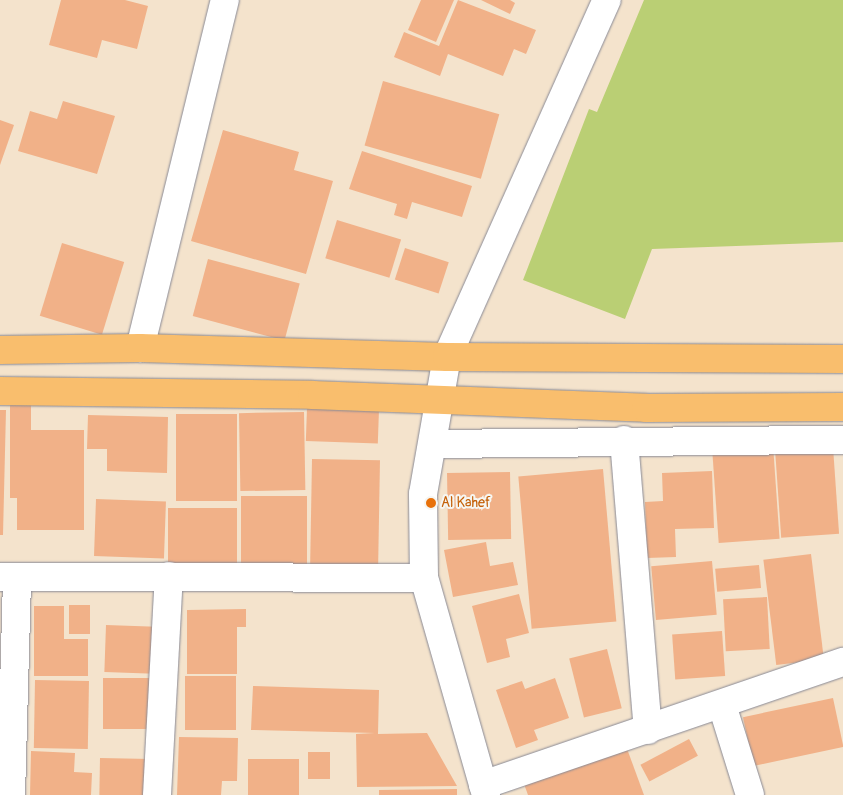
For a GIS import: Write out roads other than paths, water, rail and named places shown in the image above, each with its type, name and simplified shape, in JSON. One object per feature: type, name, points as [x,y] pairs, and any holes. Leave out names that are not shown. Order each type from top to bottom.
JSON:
[{"type":"main road","points":[[0,350],[140,348],[447,357],[843,359]]},
{"type":"main road","points":[[0,392],[312,395],[441,402],[843,407]]},
{"type":"street","points":[[140,348],[225,0]]},
{"type":"street","points":[[606,0],[447,357],[434,444],[423,494],[424,578],[484,790],[843,662]]},
{"type":"street","points":[[434,444],[624,440],[843,440]]},
{"type":"street","points":[[624,440],[648,730]]},
{"type":"street","points":[[156,795],[169,576]]},
{"type":"street","points":[[11,795],[9,577],[424,578]]},
{"type":"street","points":[[722,705],[750,795]]},
{"type":"place","name":"Al Kahef","points":[[431,503]]}]
